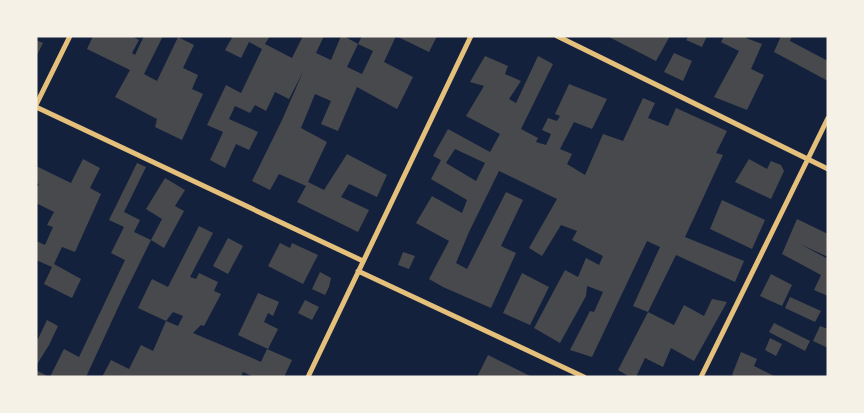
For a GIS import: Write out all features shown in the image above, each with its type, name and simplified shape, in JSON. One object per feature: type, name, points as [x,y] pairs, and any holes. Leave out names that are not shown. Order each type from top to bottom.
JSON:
[{"type":"street","points":[[70,36],[36,106],[363,261]]},
{"type":"street","points":[[308,377],[471,36]]},
{"type":"street","points":[[557,36],[828,169]]},
{"type":"street","points":[[701,377],[828,118]]},
{"type":"street","points":[[358,271],[584,377]]},
{"type":"building","points":[[93,36],[132,36],[139,40],[132,53],[135,55],[144,36],[163,36],[144,74],[157,81],[178,37],[194,45],[183,68],[198,75],[192,89],[203,94],[182,140],[155,127],[157,119],[115,97],[130,70],[87,49]]},
{"type":"building","points":[[233,36],[270,36],[265,44],[292,58],[303,36],[324,36],[316,53],[331,60],[341,36],[358,44],[362,36],[396,36],[384,62],[413,77],[397,109],[357,87],[338,131],[321,124],[331,101],[315,94],[301,128],[327,142],[308,182],[324,190],[347,154],[387,175],[377,197],[349,184],[341,197],[369,210],[358,232],[297,202],[306,186],[279,174],[270,190],[252,181],[303,72],[289,99],[275,92],[266,111],[255,105],[250,113],[235,106],[229,119],[258,132],[249,150],[236,144],[225,168],[210,160],[223,132],[207,125],[226,85],[241,93],[262,49],[249,42],[241,58],[225,50]],"holes":[[[358,44],[373,51],[362,74],[347,67]]]},
{"type":"building","points":[[396,36],[437,36],[429,52]]},
{"type":"building","points":[[607,36],[670,36],[656,61]]},
{"type":"building","points":[[689,36],[707,36],[702,47],[686,40]]},
{"type":"building","points":[[724,36],[747,36],[746,38],[762,44],[751,69],[764,75],[747,110],[714,97],[739,51],[721,42]]},
{"type":"building","points":[[781,36],[792,36],[790,41],[828,61],[828,81],[774,52]]},
{"type":"building","points":[[36,40],[43,43],[36,57]]},
{"type":"building","points":[[674,53],[692,61],[683,81],[664,72]]},
{"type":"building","points":[[485,56],[508,66],[505,74],[521,81],[509,99],[516,103],[538,56],[553,64],[521,129],[538,138],[536,142],[546,145],[551,134],[542,130],[548,118],[557,121],[560,116],[555,114],[569,84],[607,99],[592,129],[574,122],[560,149],[572,154],[567,164],[585,175],[603,134],[623,141],[643,98],[655,103],[648,118],[668,126],[676,108],[727,131],[716,153],[723,155],[685,237],[744,261],[735,282],[676,255],[648,312],[633,306],[660,247],[647,241],[592,357],[570,350],[590,311],[594,312],[603,292],[587,286],[586,296],[560,343],[534,328],[565,270],[578,277],[586,258],[599,265],[603,256],[572,240],[577,231],[561,225],[542,256],[529,248],[557,199],[499,171],[456,263],[467,269],[506,192],[523,200],[501,246],[516,253],[491,308],[429,279],[449,241],[416,223],[432,196],[462,213],[467,200],[431,179],[441,160],[433,156],[448,129],[490,152],[500,134],[466,116],[484,86],[470,82]],"holes":[[[455,149],[485,163],[476,181],[446,163]]]},
{"type":"building","points":[[83,159],[100,168],[90,188],[101,194],[75,252],[62,247],[54,264],[81,279],[72,298],[44,284],[52,267],[36,260],[36,241],[45,245],[53,227],[47,225],[54,212],[36,203],[36,189],[39,184],[36,183],[36,166],[71,183]]},
{"type":"building","points":[[749,159],[767,169],[771,161],[781,165],[784,171],[771,199],[735,182]]},
{"type":"building","points":[[137,163],[146,167],[124,212],[140,220],[134,232],[151,240],[86,377],[50,377],[64,349],[79,357],[125,260],[111,253],[124,227],[109,220]]},
{"type":"building","points":[[165,178],[185,190],[175,206],[184,211],[164,248],[151,240],[162,219],[146,209]]},
{"type":"building","points":[[722,200],[765,220],[752,249],[710,229]]},
{"type":"building","points":[[797,219],[828,234],[828,257],[800,244],[828,259],[828,296],[814,290],[821,275],[782,254]]},
{"type":"building","points":[[199,226],[213,233],[190,277],[196,279],[199,273],[218,282],[214,291],[221,294],[204,326],[201,325],[193,333],[261,362],[267,349],[292,360],[284,377],[254,377],[243,372],[241,377],[102,377],[111,360],[129,369],[141,345],[153,351],[166,321],[138,308],[152,279],[168,287]],"holes":[[[173,312],[183,316],[178,326],[166,321]]]},
{"type":"building","points":[[228,238],[243,246],[228,274],[213,266]]},
{"type":"building","points":[[280,243],[290,248],[292,243],[318,255],[303,284],[268,266]]},
{"type":"building","points":[[403,252],[415,256],[409,269],[398,265]]},
{"type":"building","points":[[320,272],[331,278],[325,295],[312,289]]},
{"type":"building","points":[[522,273],[549,287],[530,325],[503,313]]},
{"type":"building","points":[[771,274],[792,285],[782,306],[760,296]]},
{"type":"building","points":[[258,293],[279,302],[273,316],[268,313],[264,322],[278,329],[268,349],[238,335]]},
{"type":"building","points":[[790,297],[821,311],[815,322],[785,308]]},
{"type":"building","points":[[712,299],[727,302],[694,361],[671,348],[663,367],[645,358],[636,377],[630,377],[618,370],[648,312],[674,325],[684,305],[704,316]]},
{"type":"building","points":[[305,300],[319,307],[312,320],[298,313]]},
{"type":"building","points":[[47,320],[58,326],[36,366],[36,338],[38,339]]},
{"type":"building","points":[[774,323],[810,341],[805,351],[769,332]]},
{"type":"building","points":[[820,326],[828,329],[828,348],[813,341]]},
{"type":"building","points":[[770,338],[782,344],[776,356],[765,350]]},
{"type":"building","points":[[741,352],[757,359],[754,366],[776,377],[736,377],[732,375]]},
{"type":"building","points":[[488,355],[532,377],[477,377]]},
{"type":"building","points":[[36,370],[49,377],[36,377]]}]
